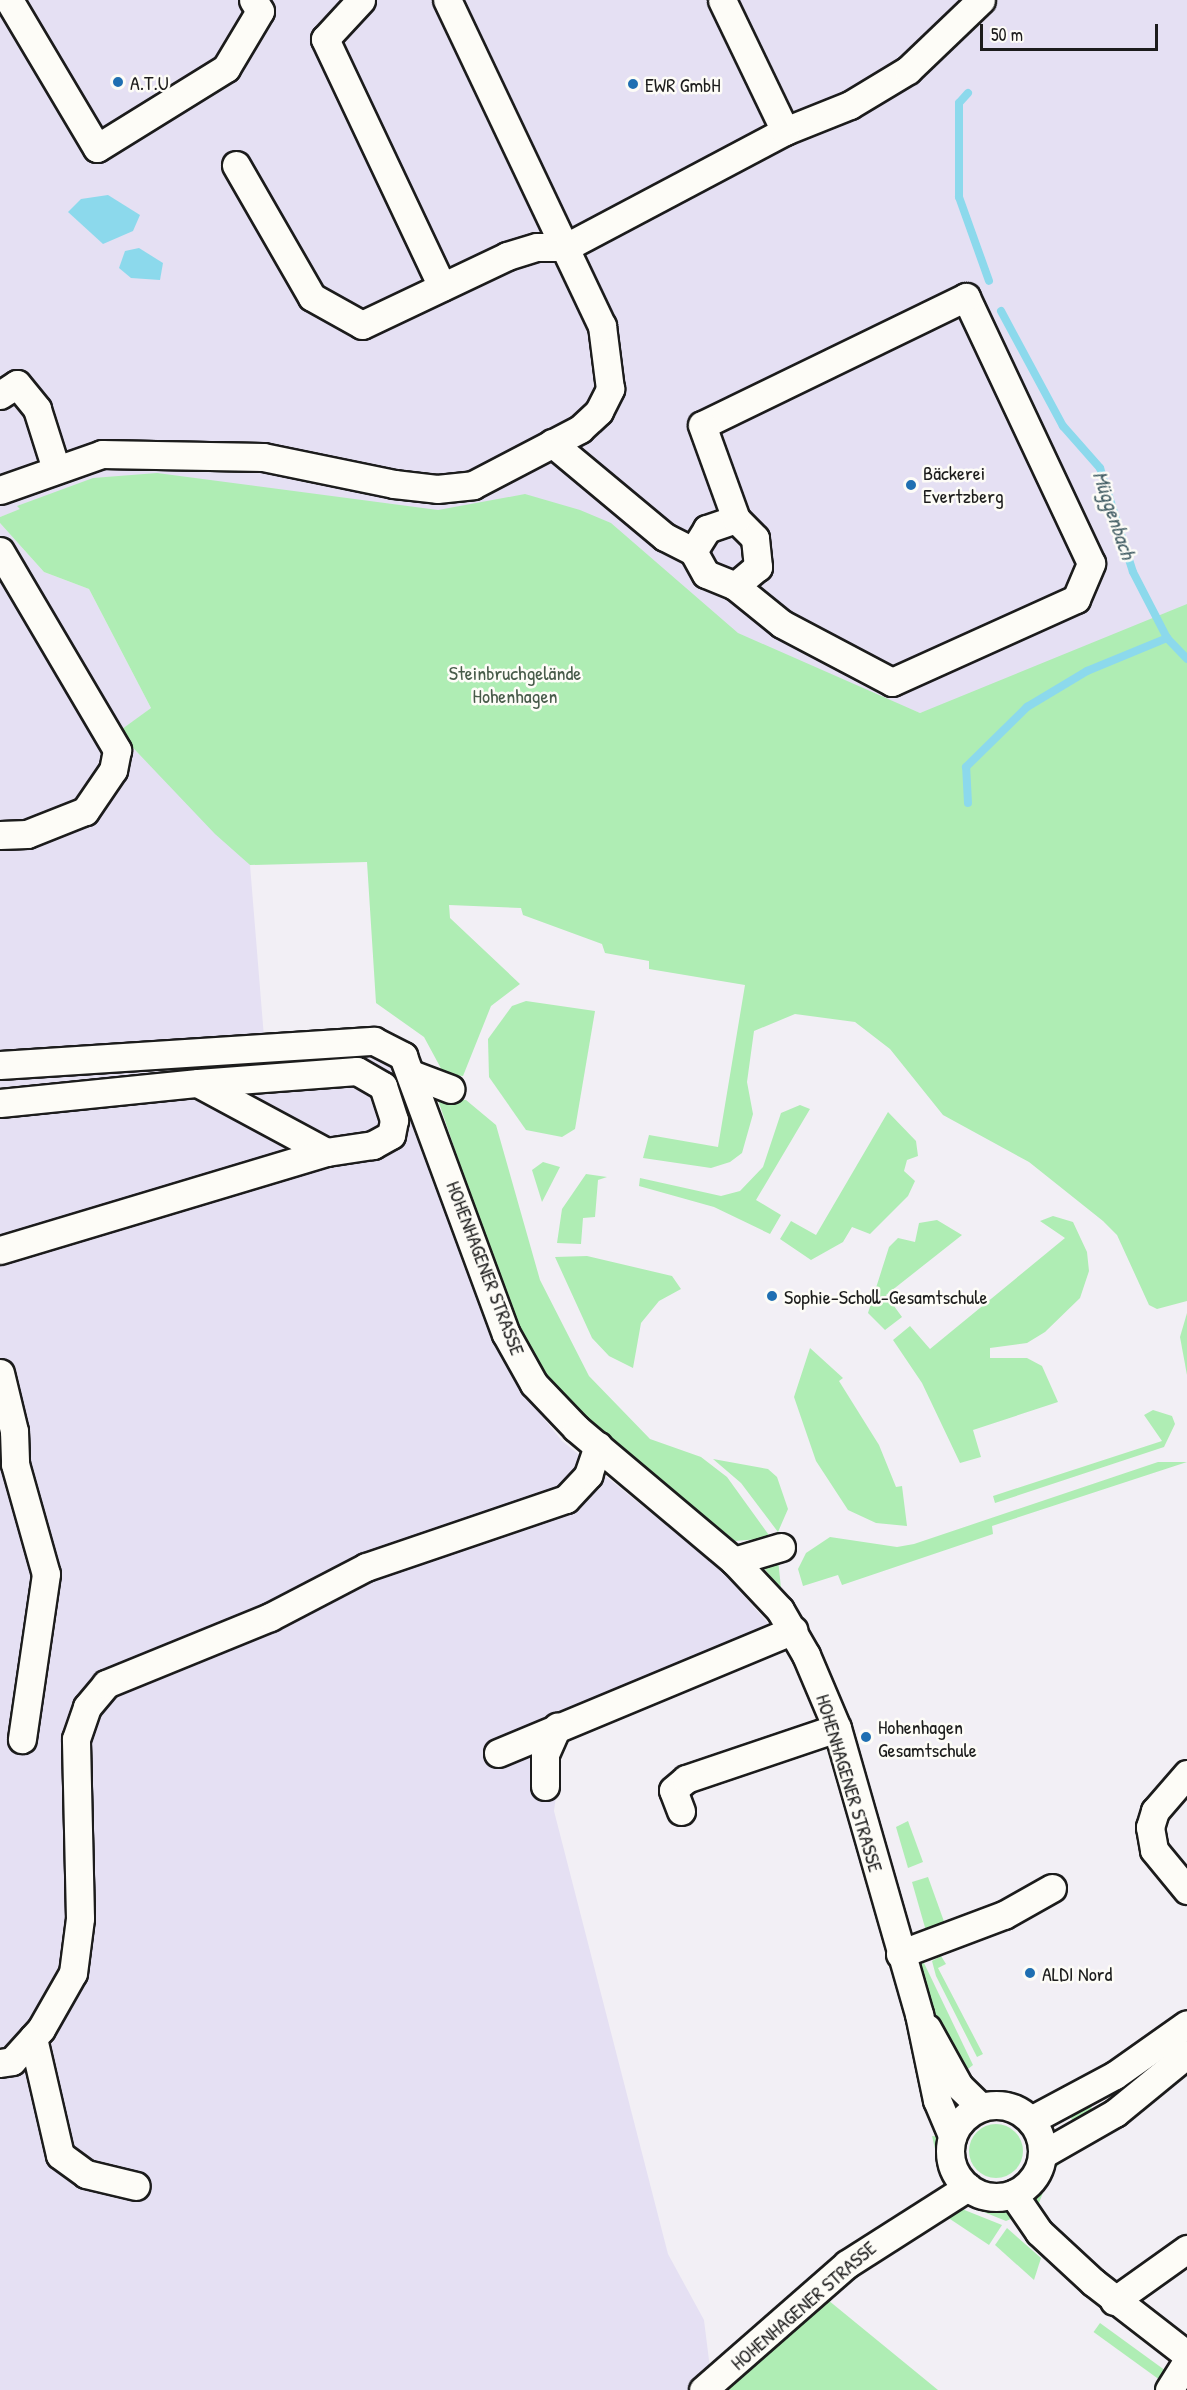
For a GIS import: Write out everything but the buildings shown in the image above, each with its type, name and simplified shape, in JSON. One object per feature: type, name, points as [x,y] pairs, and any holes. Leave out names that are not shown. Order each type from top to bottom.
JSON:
[{"type":"street","points":[[9,0],[97,148],[226,68],[260,11],[253,0]]},
{"type":"street","points":[[361,0],[325,39],[442,287]]},
{"type":"street","points":[[0,490],[56,468],[102,454],[241,455],[437,489],[502,473],[580,429],[605,403],[611,373],[602,326],[447,0]]},
{"type":"street","points":[[722,0],[785,131]]},
{"type":"street","points":[[236,165],[312,297],[362,325],[517,253],[566,247],[785,131],[850,105],[908,70],[981,0]]},
{"type":"street","points":[[552,443],[665,537],[693,551],[706,574],[735,586],[782,624],[892,682],[1076,600],[1091,563],[966,297],[702,425],[736,519],[754,538],[758,567],[735,586]]},
{"type":"street","points":[[6,382],[37,409],[56,468]]},
{"type":"street","points":[[693,551],[707,529],[736,519]]},
{"type":"street","points":[[0,551],[40,599],[117,750],[113,770],[85,811],[27,834],[0,835]]},
{"type":"street","name":"HOHENHAGENER STRASSE","points":[[0,1065],[374,1041],[394,1047],[414,1075],[506,1334],[534,1384],[598,1446],[734,1561],[793,1630],[837,1728],[919,2014],[937,2100],[952,2136]]},
{"type":"street","points":[[0,1103],[198,1083],[357,1071],[371,1075],[383,1086],[394,1120],[391,1135],[373,1145],[326,1152],[0,1250]]},
{"type":"street","points":[[414,1075],[450,1089]]},
{"type":"street","points":[[198,1083],[326,1152]]},
{"type":"street","points":[[0,1373],[14,1431],[15,1464],[46,1574],[22,1739]]},
{"type":"street","points":[[0,2063],[12,2061],[33,2038],[73,1973],[80,1918],[76,1739],[87,1707],[106,1684],[270,1617],[366,1567],[566,1499],[588,1475],[598,1446]]},
{"type":"street","points":[[734,1561],[781,1547]]},
{"type":"street","points":[[498,1753],[793,1630]]},
{"type":"street","points":[[545,1786],[545,1754],[557,1727]]},
{"type":"street","points":[[681,1811],[673,1790],[686,1779],[837,1728]]},
{"type":"street","points":[[1187,1774],[1155,1811],[1150,1827],[1154,1850],[1187,1890]]},
{"type":"street","points":[[900,1954],[1004,1915],[1052,1888]]},
{"type":"street","name":"HOHENHAGENER STRASSE","points":[[919,2014],[959,2086],[981,2107]]},
{"type":"street","points":[[1031,2120],[1094,2086],[1187,2024]]},
{"type":"street","points":[[33,2038],[60,2155],[86,2174],[136,2186]]},
{"type":"street","points":[[1043,2154],[1100,2122],[1187,2054]]},
{"type":"street","points":[[1094,2086],[1100,2122]]},
{"type":"street","points":[[981,2107],[1016,2108],[1031,2120],[1043,2154],[1034,2178],[1013,2194],[990,2196],[968,2187],[952,2164],[952,2136],[981,2107]]},
{"type":"street","name":"HOHENHAGENER STRASSE","points":[[703,2390],[847,2264],[968,2187]]},
{"type":"street","points":[[1013,2194],[1039,2232],[1114,2301],[1187,2355]]},
{"type":"street","points":[[1114,2301],[1187,2249]]},
{"type":"street","points":[[1169,2390],[1187,2361]]},
{"type":"shaded area","points":[[0,0],[1187,0],[1187,624],[920,713],[438,516],[24,508],[0,517]]},
{"type":"shaded area","points":[[0,523],[44,572],[89,589],[151,708],[118,733],[250,865],[266,1062],[365,1056],[394,1068],[521,1390],[562,1441],[718,1567],[784,1641],[563,1742],[554,1811],[668,2254],[704,2320],[712,2384],[703,2390],[0,2390]]},
{"type":"green space","name":"Steinbruchgelände Hohenhagen","points":[[157,473],[438,510],[525,494],[580,510],[611,523],[738,633],[920,713],[1187,604],[1187,1301],[1157,1309],[1149,1305],[1117,1235],[1103,1221],[1029,1162],[943,1115],[890,1049],[855,1022],[795,1014],[754,1031],[747,1082],[753,1114],[742,1153],[730,1162],[711,1168],[643,1158],[649,1135],[718,1147],[745,985],[649,969],[649,961],[605,953],[602,944],[523,915],[521,908],[449,905],[450,918],[520,984],[491,1006],[463,1076],[444,1074],[424,1037],[376,1003],[367,862],[250,865],[215,834],[118,732],[151,708],[89,589],[44,572],[0,523],[0,517],[20,509],[17,506],[93,478]]},
{"type":"green space","points":[[526,1001],[595,1011],[575,1129],[562,1137],[526,1130],[489,1077],[488,1039],[512,1006]]},
{"type":"green space","points":[[438,1100],[466,1100],[496,1125],[540,1280],[589,1376],[650,1439],[701,1457],[727,1477],[771,1538],[735,1541],[564,1400],[515,1326]]},
{"type":"green space","points":[[800,1105],[810,1109],[756,1200],[781,1215],[770,1234],[714,1207],[639,1186],[640,1178],[721,1196],[740,1191],[763,1167],[781,1113]]},
{"type":"green space","points":[[888,1112],[916,1141],[918,1156],[907,1160],[904,1171],[915,1181],[908,1196],[870,1234],[852,1227],[843,1242],[811,1260],[780,1239],[791,1221],[816,1235]]},
{"type":"green space","points":[[543,1162],[560,1167],[542,1202],[532,1170]]},
{"type":"green space","points":[[586,1174],[607,1177],[598,1180],[595,1217],[583,1218],[581,1244],[557,1243],[562,1209]]},
{"type":"green space","points":[[1053,1216],[1073,1222],[1087,1252],[1089,1271],[1080,1298],[1045,1332],[1027,1343],[990,1348],[990,1358],[1027,1358],[1042,1366],[1058,1402],[973,1430],[981,1457],[960,1463],[922,1383],[893,1340],[910,1326],[930,1349],[1065,1238],[1040,1221]]},
{"type":"green space","points":[[937,1220],[962,1235],[886,1295],[902,1317],[885,1330],[868,1313],[889,1247],[898,1238],[915,1242],[919,1223]]},
{"type":"green space","points":[[587,1256],[672,1276],[681,1289],[659,1301],[641,1323],[633,1368],[609,1356],[592,1338],[555,1257]]},
{"type":"green space","points":[[1187,1313],[1187,1375],[1180,1337]]},
{"type":"green space","points":[[810,1348],[843,1378],[839,1381],[879,1445],[896,1487],[902,1486],[907,1526],[876,1523],[848,1510],[816,1461],[794,1397]]},
{"type":"green space","points":[[1153,1410],[1172,1416],[1175,1424],[1164,1447],[995,1503],[993,1496],[1162,1441],[1144,1415]]},
{"type":"green space","points":[[713,1459],[768,1469],[777,1477],[788,1509],[778,1532],[741,1483]]},
{"type":"green space","points":[[1158,1462],[1187,1462],[992,1526],[993,1534],[842,1585],[838,1575],[803,1586],[798,1569],[806,1553],[830,1537],[897,1547],[914,1544]]},
{"type":"green space","points":[[778,1559],[781,1588],[786,1597],[761,1564]]},
{"type":"green space","points":[[908,1821],[923,1862],[908,1868],[896,1827]]},
{"type":"green space","points":[[928,1877],[946,1927],[926,1931],[912,1882]]},
{"type":"green space","points":[[941,1956],[946,1964],[938,1968],[983,2054],[977,2057],[936,1976],[932,1961]]},
{"type":"green space","points":[[924,1963],[973,2065],[963,2073],[937,2024],[918,1965]]},
{"type":"green space","points":[[1092,2101],[1091,2112],[1074,2128],[1069,2110]]},
{"type":"green space","points":[[991,2124],[1001,2124],[1011,2128],[1019,2136],[1023,2151],[1019,2166],[1011,2174],[1001,2178],[991,2178],[981,2174],[973,2166],[969,2156],[969,2146],[973,2136],[981,2128]]},
{"type":"green space","points":[[932,2136],[943,2137],[947,2183],[936,2153]]},
{"type":"green space","points":[[1064,2154],[1066,2158],[1051,2172],[1037,2208],[1035,2192],[1047,2170]]},
{"type":"green space","points":[[971,2199],[1004,2210],[1013,2218],[1006,2221],[974,2208]]},
{"type":"green space","points":[[957,2207],[1002,2225],[989,2245],[944,2215]]},
{"type":"green space","points":[[1007,2228],[1041,2258],[1034,2280],[995,2245]]},
{"type":"green space","points":[[828,2300],[938,2390],[703,2390]]},
{"type":"green space","points":[[1100,2323],[1166,2371],[1160,2380],[1094,2332]]},
{"type":"water","points":[[108,195],[140,215],[133,231],[103,244],[68,212],[81,199]]},
{"type":"water","points":[[139,248],[163,263],[160,280],[131,278],[119,268],[125,251]]},
{"type":"waterway","name":"Müggenbach","points":[[968,93],[959,103],[959,197],[989,281]]},
{"type":"waterway","name":"Müggenbach","points":[[1001,311],[1063,426],[1100,468],[1133,572],[1167,638],[1187,659]]},
{"type":"waterway","points":[[968,803],[966,767],[1027,707],[1087,671],[1167,638]]},
{"type":"place","name":"A.T.U","points":[[118,82]]},
{"type":"place","name":"EWR GmbH","points":[[633,84]]},
{"type":"place","name":"Bäckerei Evertzberg","points":[[911,485]]},
{"type":"place","name":"Sophie-Scholl-Gesamtschule","points":[[772,1296]]},
{"type":"place","name":"Hohenhagen Gesamtschule","points":[[866,1737]]},
{"type":"place","name":"ALDI Nord","points":[[1030,1973]]}]
